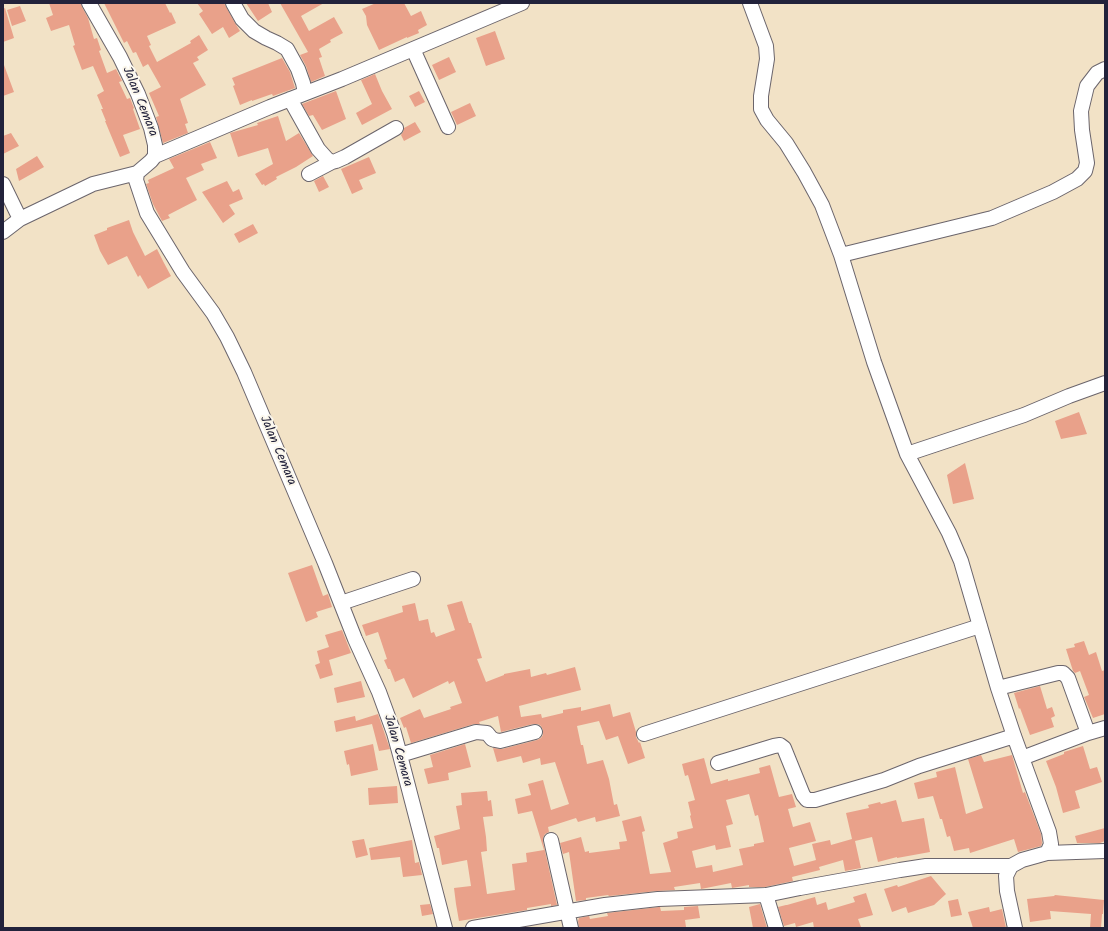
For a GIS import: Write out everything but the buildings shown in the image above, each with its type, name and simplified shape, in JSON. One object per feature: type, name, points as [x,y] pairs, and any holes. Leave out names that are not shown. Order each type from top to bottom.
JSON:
[{"type":"street","name":"Jalan Cemara","points":[[89,3],[120,57],[138,94],[151,128],[155,145],[155,156],[137,173],[136,180],[147,213],[183,272],[213,313],[224,331],[244,372],[379,692],[394,733],[445,928]]},
{"type":"street","points":[[233,3],[242,19],[254,31],[277,42],[287,50],[298,68],[305,93]]},
{"type":"street","points":[[155,156],[522,3]]},
{"type":"street","points":[[750,3],[766,46],[767,59],[761,96],[761,109],[767,120],[786,143],[822,205],[841,255],[874,362],[907,454],[949,533],[961,561],[998,688],[1049,832],[1051,844],[1047,853]]},
{"type":"street","points":[[413,49],[448,127]]},
{"type":"street","points":[[841,255],[992,218],[1053,192],[1077,179],[1085,171],[1087,163],[1081,111],[1087,86],[1097,73],[1105,69]]},
{"type":"street","points":[[290,99],[318,149],[327,159],[332,162]]},
{"type":"street","points":[[309,174],[345,157],[396,128]]},
{"type":"street","points":[[3,232],[20,219],[94,184],[137,173]]},
{"type":"street","points":[[3,184],[20,219]]},
{"type":"street","points":[[907,454],[1024,415],[1105,383]]},
{"type":"street","points":[[341,603],[413,579]]},
{"type":"street","points":[[644,734],[980,626]]},
{"type":"street","points":[[998,688],[1063,673],[1068,678],[1088,733]]},
{"type":"street","points":[[1022,758],[1105,728]]},
{"type":"street","points":[[400,755],[476,732],[487,732],[492,738],[500,741],[535,732]]},
{"type":"street","points":[[718,763],[780,745],[784,748],[803,795],[807,800],[815,800],[884,780],[919,766],[1014,736]]},
{"type":"street","points":[[551,840],[572,928]]},
{"type":"street","points":[[473,928],[605,905],[658,899],[766,895],[926,866],[1011,866],[1022,860],[1047,853],[1105,851]]},
{"type":"street","points":[[1011,866],[1006,876],[1006,892],[1015,928]]},
{"type":"street","points":[[766,895],[776,928]]}]
